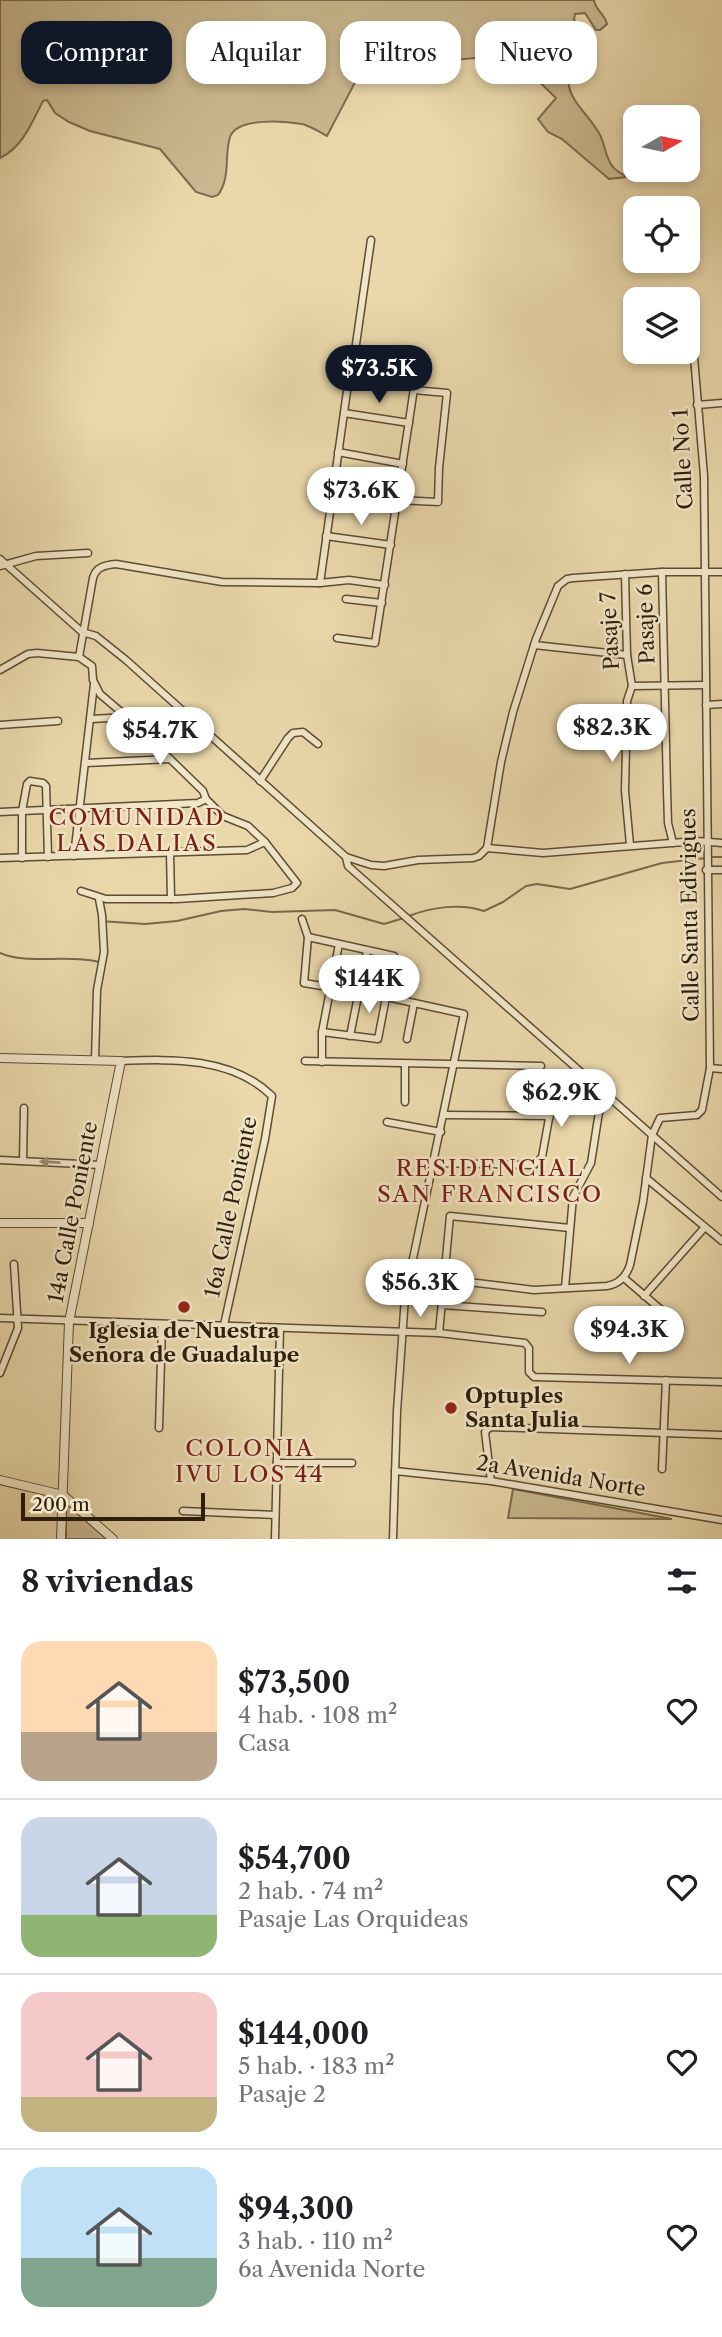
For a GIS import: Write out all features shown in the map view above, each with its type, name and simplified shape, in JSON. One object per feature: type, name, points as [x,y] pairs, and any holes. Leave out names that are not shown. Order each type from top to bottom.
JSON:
[{"type":"street","points":[[320,583],[349,377],[372,240]]},
{"type":"street","name":"Calle No 1","points":[[694,364],[704,476],[704,572]]},
{"type":"street","points":[[337,638],[375,643],[415,382],[349,377]]},
{"type":"street","points":[[332,494],[397,502],[438,502],[447,393],[414,390]]},
{"type":"street","points":[[697,405],[722,403]]},
{"type":"street","points":[[344,413],[409,423]]},
{"type":"street","points":[[338,452],[403,464]]},
{"type":"street","points":[[326,536],[391,545]]},
{"type":"street","points":[[2,563],[36,556],[88,553]]},
{"type":"street","points":[[2,563],[82,632],[96,636],[126,660],[346,857],[384,866],[418,859],[473,858],[487,848],[501,762],[513,712],[534,645],[558,586],[567,579],[625,574],[722,572]]},
{"type":"street","points":[[79,657],[94,573],[107,565],[116,564],[222,582],[320,583],[349,580],[385,585]]},
{"type":"street","name":"Pasaje 6","points":[[662,572],[668,823],[673,843]]},
{"type":"street","name":"Calle Santa Edivigues","points":[[652,1135],[660,1118],[697,1115],[700,1112],[710,1068],[704,572]]},
{"type":"street","name":"Pasaje 7","points":[[625,574],[627,655],[632,687],[627,701],[625,791],[630,845]]},
{"type":"street","points":[[346,599],[382,603]]},
{"type":"street","points":[[534,645],[627,655]]},
{"type":"street","points":[[0,670],[28,654],[37,653],[79,657],[92,667],[94,684],[91,719],[74,856]]},
{"type":"street","points":[[81,891],[99,899],[171,899],[255,895],[282,891],[297,883],[253,829],[223,816],[206,799],[203,791],[100,694],[94,684]]},
{"type":"street","points":[[632,687],[706,685]]},
{"type":"street","points":[[706,705],[722,704]]},
{"type":"street","points":[[91,719],[127,717]]},
{"type":"street","points":[[0,725],[58,721]]},
{"type":"street","points":[[260,781],[293,733],[303,732],[318,744]]},
{"type":"street","points":[[86,763],[170,759]]},
{"type":"street","points":[[22,858],[22,811],[27,784],[30,781],[46,786],[48,857]]},
{"type":"street","points":[[0,812],[198,803],[206,799]]},
{"type":"street","points":[[487,848],[543,853],[706,841],[722,844]]},
{"type":"street","points":[[0,859],[247,850],[265,842]]},
{"type":"street","points":[[170,852],[171,899]]},
{"type":"street","points":[[346,857],[348,866],[722,1197]]},
{"type":"street","points":[[706,870],[722,870]]},
{"type":"street","points":[[95,1060],[97,990],[104,952],[99,899]]},
{"type":"street","points":[[302,919],[308,937],[304,983],[464,1014],[405,1297],[401,1333],[393,1539]]},
{"type":"street","points":[[308,937],[394,956],[379,1038],[322,1032]]},
{"type":"street","points":[[322,1062],[322,1032],[340,944]]},
{"type":"street","points":[[350,1036],[367,951]]},
{"type":"street","points":[[407,1039],[414,1003]]},
{"type":"street","points":[[0,1058],[121,1061]]},
{"type":"street","name":"16a Calle Poniente","points":[[121,1061],[160,1059],[228,1068],[248,1077],[272,1096],[225,1325]]},
{"type":"street","name":"14a Calle Poniente","points":[[61,1539],[69,1322],[121,1061]]},
{"type":"street","points":[[306,1061],[541,1066]]},
{"type":"street","points":[[405,1063],[405,1102]]},
{"type":"street","points":[[710,1068],[722,1069]]},
{"type":"street","points":[[433,1163],[534,1165],[539,1162],[555,1085]]},
{"type":"street","points":[[565,1288],[573,1197],[591,1163],[599,1112],[609,1098]]},
{"type":"street","points":[[23,1161],[24,1108]]},
{"type":"street","points":[[444,1115],[550,1116]]},
{"type":"street","points":[[387,1122],[440,1132]]},
{"type":"street","points":[[444,1279],[519,1289],[613,1285],[624,1278],[630,1265],[639,1226],[652,1135]]},
{"type":"street","points":[[0,1160],[100,1165]]},
{"type":"street","points":[[646,1178],[722,1241]]},
{"type":"street","points":[[439,1333],[450,1216],[570,1228]]},
{"type":"street","points":[[0,1223],[89,1223]]},
{"type":"street","points":[[645,1296],[705,1227]]},
{"type":"street","points":[[0,1373],[16,1334],[18,1320],[14,1264]]},
{"type":"street","points":[[624,1278],[680,1326]]},
{"type":"street","points":[[442,1305],[542,1312]]},
{"type":"street","points":[[0,1318],[439,1333],[525,1343],[529,1348],[529,1372],[534,1377],[722,1382]]},
{"type":"street","points":[[159,1428],[162,1325]]},
{"type":"street","points":[[275,1539],[280,1328]]},
{"type":"street","points":[[662,1469],[666,1380]]},
{"type":"street","points":[[491,1481],[486,1428],[490,1426],[722,1435]]},
{"type":"street","points":[[277,1463],[352,1463]]},
{"type":"street","name":"2a Avenida Norte","points":[[395,1471],[491,1481],[722,1520]]},
{"type":"street","points":[[0,1480],[63,1495],[113,1539]]},
{"type":"street","points":[[183,1511],[275,1516]]},
{"type":"shaded area","points":[[0,0],[594,0],[607,24],[597,30],[597,21],[590,21],[585,13],[575,14],[575,21],[475,21],[475,58],[461,59],[461,21],[340,21],[340,84],[354,84],[327,136],[309,126],[294,123],[262,122],[242,126],[230,137],[225,181],[218,195],[212,197],[196,192],[160,149],[90,131],[69,122],[55,113],[47,100],[43,101],[21,141],[0,158]]},
{"type":"shaded area","points":[[542,84],[569,84],[574,99],[601,137],[611,164],[623,177],[609,179],[562,139],[548,132],[538,119],[556,98]]},
{"type":"shaded area","points":[[513,1489],[672,1519],[508,1518]]},
{"type":"shaded area","points":[[69,1506],[107,1539],[66,1539],[66,1508]]},
{"type":"waterway","points":[[711,857],[722,857]]},
{"type":"waterway","points":[[409,916],[446,907],[484,911],[526,886],[537,884],[570,889],[662,863],[706,858]]},
{"type":"waterway","points":[[99,921],[145,924],[244,909],[272,912],[335,910],[384,924],[404,918]]},
{"type":"waterway","points":[[0,953],[10,957],[99,962]]},
{"type":"place","name":"Iglesia de Nuestra Señora de Guadalupe","points":[[184,1307]]},
{"type":"place","name":"Optuples Santa Julia","points":[[451,1408]]},
{"type":"district","name":"COMUNIDAD LAS DALIAS","points":[[137,830]]},
{"type":"district","name":"RESIDENCIAL SAN FRANCISCO","points":[[490,1181]]},
{"type":"district","name":"COLONIA IVU LOS 44","points":[[250,1461]]}]
